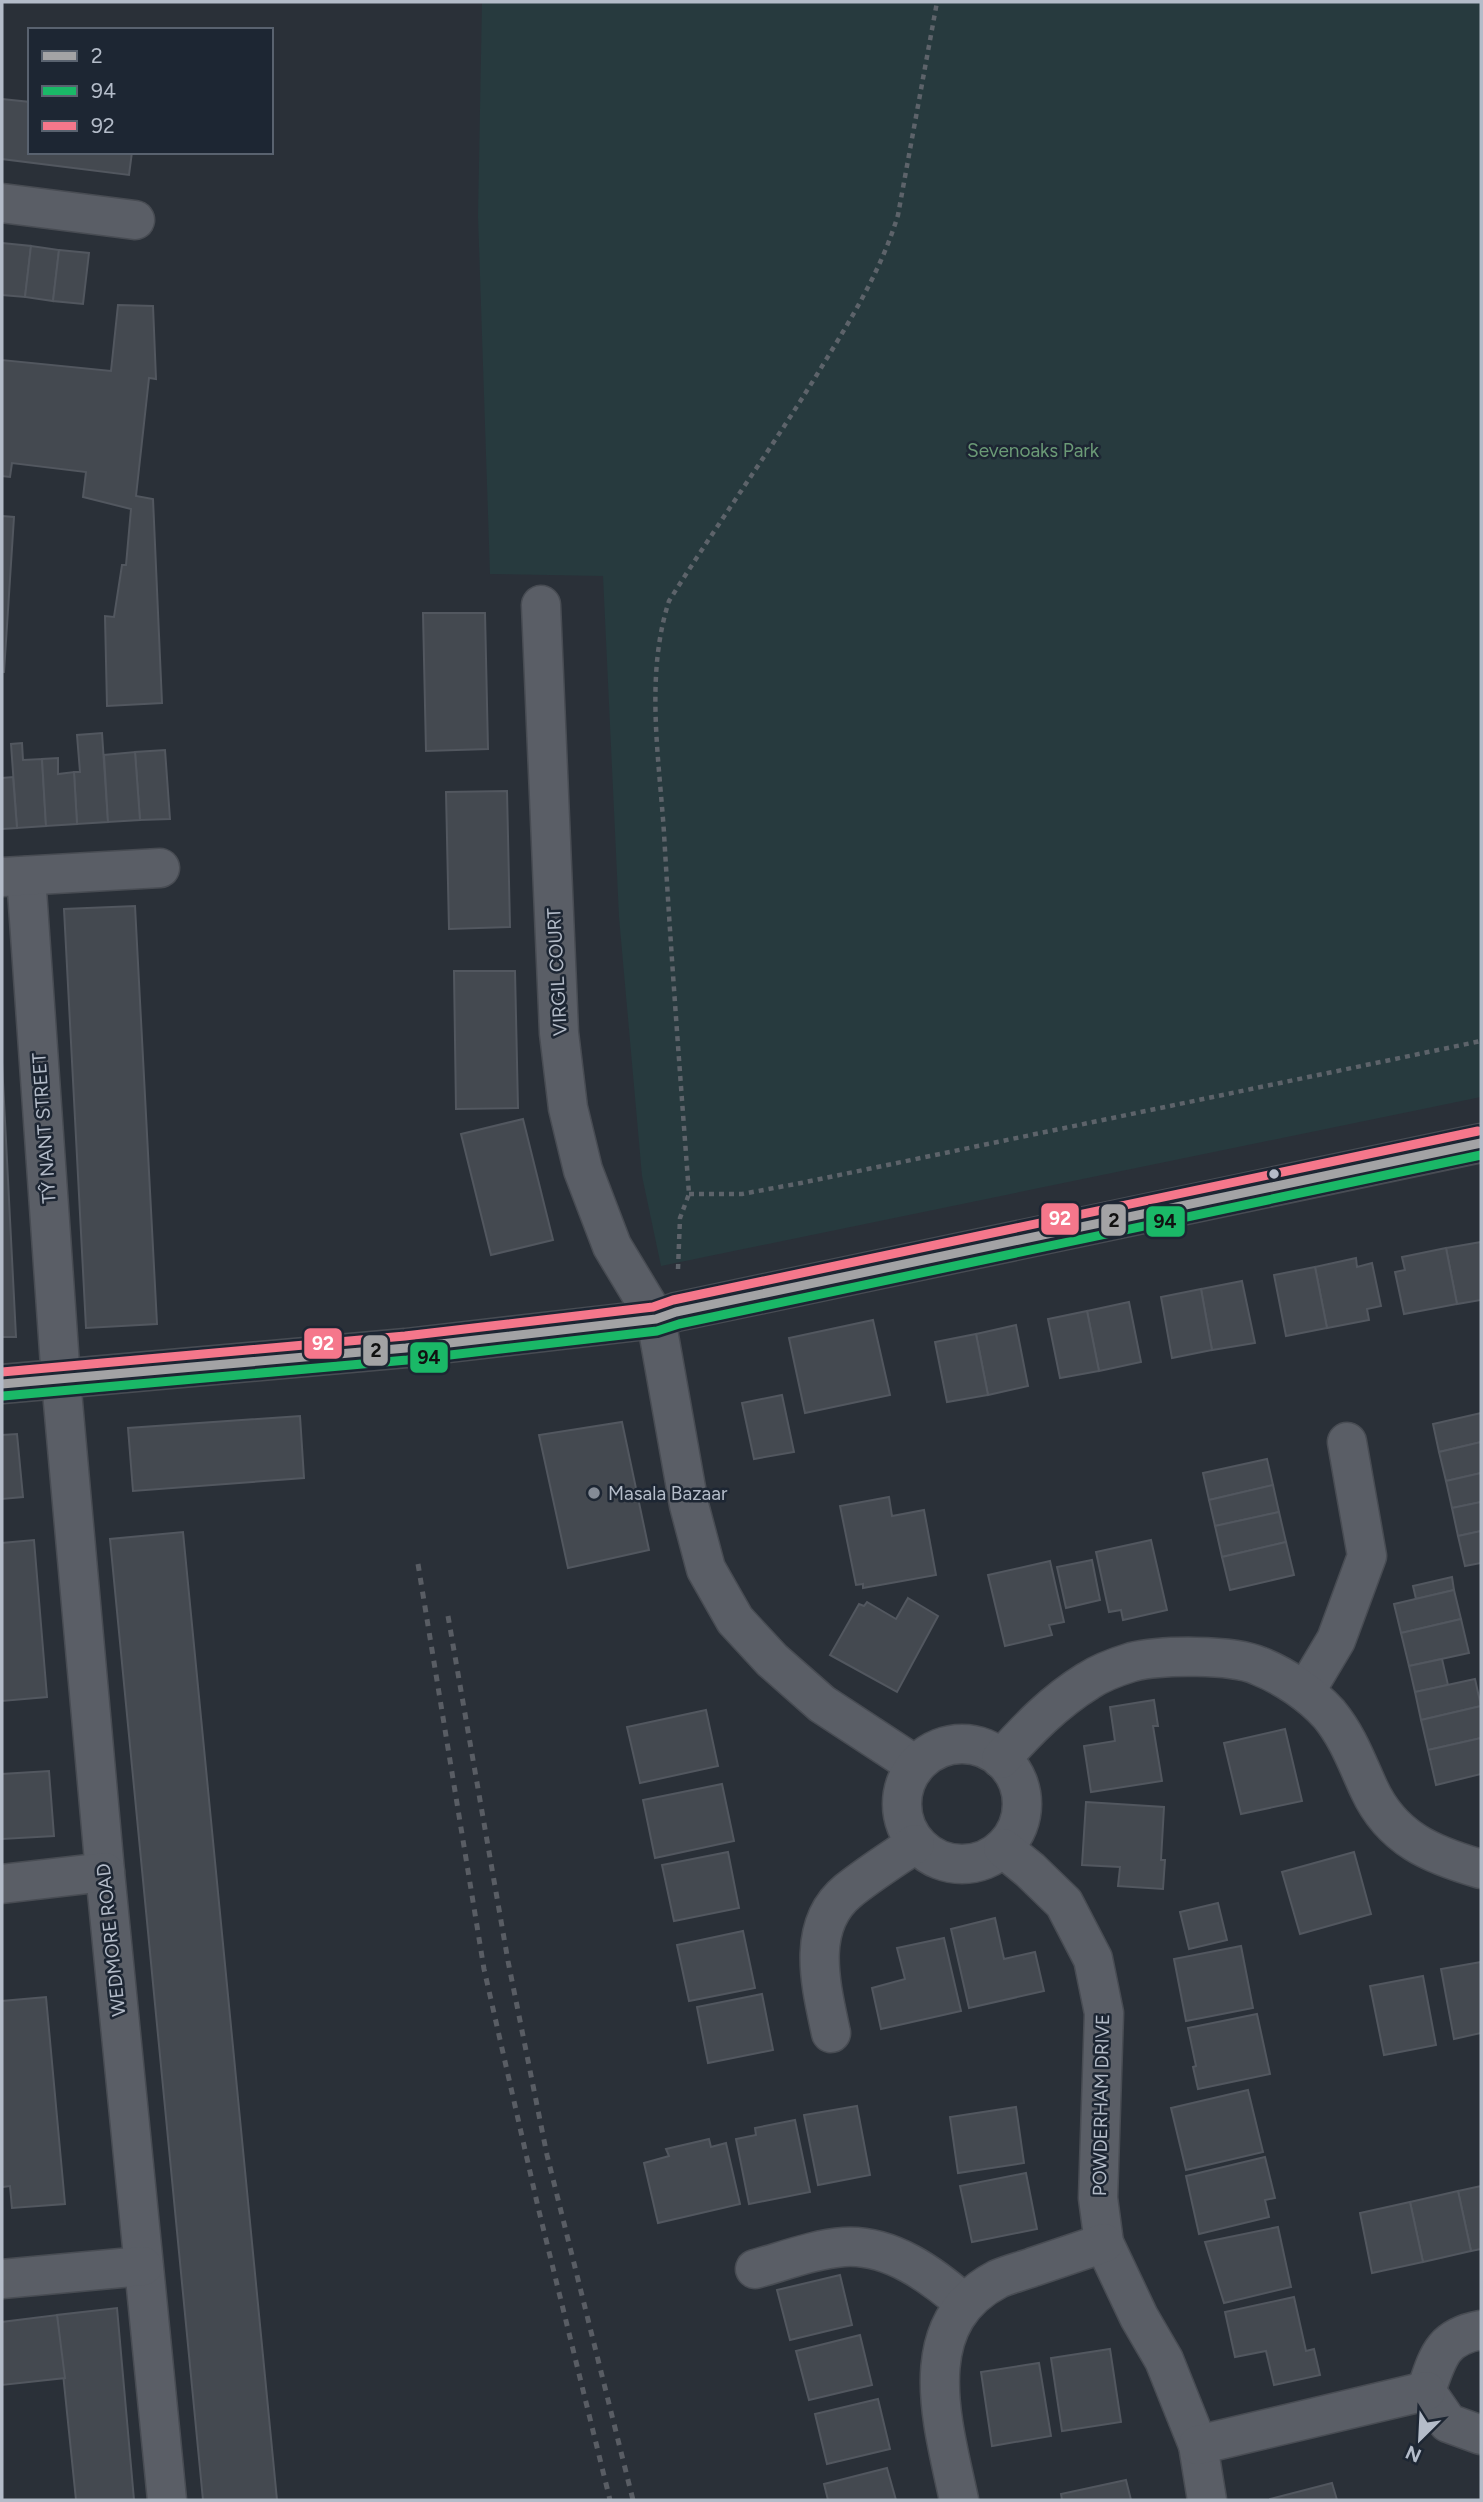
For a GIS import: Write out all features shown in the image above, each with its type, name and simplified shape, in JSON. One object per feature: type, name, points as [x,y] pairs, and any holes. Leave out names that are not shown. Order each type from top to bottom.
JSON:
[{"type":"street","points":[[2,203],[135,220]]},
{"type":"street","name":"VIRGIL COURT","points":[[541,606],[559,1033],[568,1108],[583,1170],[612,1246],[666,1315]]},
{"type":"street","points":[[14,876],[160,868]]},
{"type":"street","name":"TŶ NANT STREET","points":[[14,876],[61,1380]]},
{"type":"street","points":[[2,1384],[406,1348],[666,1315],[1481,1143]]},
{"type":"street","points":[[666,1315],[689,1505],[706,1569],[735,1620],[772,1660],[822,1704],[915,1765]]},
{"type":"street","name":"WEDMORE ROAD","points":[[61,1380],[105,1872],[167,2500]]},
{"type":"street","points":[[1305,1692],[1336,1640],[1367,1556],[1347,1442]]},
{"type":"street","points":[[1001,1759],[1042,1714],[1090,1679],[1133,1662],[1172,1658],[1220,1658],[1258,1665],[1305,1692],[1328,1714],[1352,1748],[1370,1792],[1387,1819],[1408,1839],[1442,1858],[1481,1869]]},
{"type":"street","points":[[953,1744],[971,1744],[991,1751],[1001,1759],[1015,1775],[1022,1802],[1018,1827],[1003,1848],[978,1862],[957,1864],[942,1861],[915,1844],[904,1820],[902,1803],[905,1783],[915,1765],[933,1751],[953,1744]]},
{"type":"street","points":[[831,2033],[819,1979],[819,1950],[828,1916],[846,1892],[915,1844]]},
{"type":"street","name":"POWDERHAM DRIVE","points":[[1003,1848],[1064,1903],[1093,1959],[1104,2013],[1098,2198],[1104,2243],[1139,2317],[1164,2360],[1198,2445],[1207,2500]]},
{"type":"street","points":[[2,1884],[105,1872]]},
{"type":"street","points":[[959,2500],[941,2416],[939,2379],[947,2334],[964,2303],[998,2279],[1104,2243]]},
{"type":"street","points":[[755,2269],[830,2249],[863,2247],[893,2256],[915,2267],[938,2281],[964,2303]]},
{"type":"street","points":[[2,2279],[144,2266]]},
{"type":"street","points":[[1426,2390],[1438,2355],[1461,2334],[1481,2330]]},
{"type":"street","points":[[1198,2445],[1426,2390]]},
{"type":"street","points":[[1426,2390],[1448,2423],[1481,2435]]},
{"type":"path","points":[[666,1315],[680,1217],[689,1194],[656,716],[660,629],[668,601],[787,424],[876,272],[898,215],[937,2]]},
{"type":"path","points":[[689,1194],[742,1195],[1481,1041]]},
{"type":"green space","name":"Sevenoaks Park","points":[[482,2],[1481,2],[1481,1097],[661,1266],[642,1176],[619,917],[603,576],[490,574],[478,216]]},
{"type":"building","points":[[2,99],[28,102],[28,154],[132,154],[129,175],[2,159]]},
{"type":"building","points":[[2,243],[31,246],[25,297],[2,295]]},
{"type":"building","points":[[31,246],[59,250],[53,301],[25,297]]},
{"type":"building","points":[[59,250],[89,253],[83,304],[53,301]]},
{"type":"building","points":[[118,305],[153,306],[156,379],[149,378],[136,496],[153,499],[162,703],[107,706],[105,616],[114,617],[122,565],[126,565],[131,509],[83,497],[86,472],[12,463],[10,477],[2,476],[2,360],[111,371]]},
{"type":"building","points":[[2,516],[14,517],[4,672],[2,672]]},
{"type":"building","points":[[423,613],[485,613],[488,749],[426,751]]},
{"type":"building","points":[[102,733],[108,822],[77,824],[74,772],[80,772],[77,735]]},
{"type":"building","points":[[22,743],[23,760],[42,759],[46,826],[17,828],[11,744]]},
{"type":"building","points":[[165,750],[170,819],[140,820],[135,752]]},
{"type":"building","points":[[135,752],[140,820],[108,822],[104,755]]},
{"type":"building","points":[[58,758],[58,774],[74,772],[77,824],[46,826],[42,759]]},
{"type":"building","points":[[13,777],[17,828],[2,829],[2,778]]},
{"type":"building","points":[[507,791],[510,927],[449,929],[446,792]]},
{"type":"building","points":[[135,906],[157,1324],[86,1328],[64,909]]},
{"type":"building","points":[[454,971],[515,971],[518,1108],[456,1109]]},
{"type":"building","points":[[2,1062],[16,1337],[2,1337]]},
{"type":"building","points":[[523,1119],[553,1240],[491,1255],[461,1134]]},
{"type":"building","points":[[1481,1242],[1481,1300],[1457,1304],[1446,1248]]},
{"type":"building","points":[[1446,1248],[1457,1304],[1404,1314],[1395,1272],[1405,1270],[1402,1257]]},
{"type":"building","points":[[1356,1258],[1357,1267],[1372,1263],[1381,1306],[1367,1309],[1369,1320],[1327,1328],[1315,1267]]},
{"type":"building","points":[[1315,1267],[1327,1328],[1286,1336],[1274,1275]]},
{"type":"building","points":[[1242,1281],[1255,1343],[1212,1350],[1201,1289]]},
{"type":"building","points":[[1201,1289],[1212,1350],[1172,1358],[1161,1297]]},
{"type":"building","points":[[1129,1302],[1141,1362],[1099,1371],[1087,1311]]},
{"type":"building","points":[[1087,1311],[1099,1371],[1060,1378],[1048,1319]]},
{"type":"building","points":[[873,1320],[890,1395],[805,1413],[789,1338]]},
{"type":"building","points":[[1016,1325],[1028,1386],[988,1395],[976,1334]]},
{"type":"building","points":[[976,1334],[988,1395],[947,1402],[935,1342]]},
{"type":"building","points":[[782,1395],[794,1452],[754,1459],[742,1403]]},
{"type":"building","points":[[1481,1413],[1481,1442],[1439,1452],[1433,1424]]},
{"type":"building","points":[[300,1416],[304,1478],[133,1491],[128,1428]]},
{"type":"building","name":"Masala Bazaar","points":[[622,1422],[649,1550],[568,1568],[539,1435]]},
{"type":"building","points":[[17,1434],[23,1497],[2,1499],[2,1435]]},
{"type":"building","points":[[1481,1442],[1481,1473],[1446,1481],[1439,1452]]},
{"type":"building","points":[[1267,1459],[1273,1485],[1209,1500],[1203,1473]]},
{"type":"building","points":[[1481,1473],[1481,1502],[1452,1508],[1446,1481]]},
{"type":"building","points":[[1273,1485],[1279,1512],[1215,1526],[1209,1500]]},
{"type":"building","points":[[889,1497],[892,1516],[924,1510],[936,1575],[863,1588],[863,1584],[856,1585],[840,1506]]},
{"type":"building","points":[[1481,1502],[1481,1531],[1458,1536],[1452,1508]]},
{"type":"building","points":[[1279,1512],[1286,1542],[1222,1557],[1215,1526]]},
{"type":"building","points":[[1481,1531],[1481,1563],[1465,1566],[1458,1536]]},
{"type":"building","points":[[183,1532],[277,2500],[203,2500],[110,1539]]},
{"type":"building","points":[[34,1540],[47,1697],[2,1701],[2,1543]]},
{"type":"building","points":[[1151,1540],[1167,1610],[1123,1620],[1121,1610],[1109,1612],[1096,1552]]},
{"type":"building","points":[[1286,1542],[1294,1575],[1230,1590],[1222,1557]]},
{"type":"building","points":[[1092,1560],[1100,1600],[1066,1608],[1057,1567]]},
{"type":"building","points":[[1050,1561],[1064,1622],[1049,1625],[1052,1635],[1005,1646],[988,1575]]},
{"type":"building","points":[[1452,1577],[1454,1590],[1416,1599],[1413,1586]]},
{"type":"building","points":[[1454,1590],[1461,1619],[1401,1633],[1394,1604]]},
{"type":"building","points":[[908,1598],[938,1616],[897,1692],[830,1655],[859,1604],[864,1606],[867,1602],[896,1619]]},
{"type":"building","points":[[1461,1619],[1469,1653],[1409,1666],[1401,1633]]},
{"type":"building","points":[[1442,1659],[1448,1685],[1415,1692],[1409,1666]]},
{"type":"building","points":[[1475,1679],[1481,1706],[1421,1720],[1415,1692]]},
{"type":"building","points":[[1154,1700],[1158,1726],[1153,1726],[1162,1781],[1091,1792],[1084,1746],[1115,1741],[1110,1707]]},
{"type":"building","points":[[1481,1706],[1481,1738],[1428,1750],[1421,1720]]},
{"type":"building","points":[[706,1710],[718,1766],[640,1783],[627,1727]]},
{"type":"building","points":[[1285,1729],[1302,1801],[1241,1814],[1224,1743]]},
{"type":"building","points":[[1481,1738],[1481,1774],[1436,1785],[1428,1750]]},
{"type":"building","points":[[49,1771],[54,1836],[2,1839],[2,1774]]},
{"type":"building","points":[[722,1784],[734,1841],[655,1858],[643,1800]]},
{"type":"building","points":[[1086,1802],[1164,1807],[1161,1860],[1165,1860],[1163,1889],[1118,1886],[1120,1867],[1082,1865]]},
{"type":"building","points":[[728,1852],[739,1908],[674,1921],[662,1865]]},
{"type":"building","points":[[1354,1852],[1371,1914],[1300,1934],[1282,1872]]},
{"type":"building","points":[[1218,1903],[1227,1940],[1189,1949],[1180,1912]]},
{"type":"building","points":[[995,1918],[1004,1959],[1035,1952],[1044,1991],[969,2008],[951,1929]]},
{"type":"building","points":[[743,1931],[755,1988],[689,2001],[677,1945]]},
{"type":"building","points":[[944,1938],[961,2011],[881,2029],[872,1988],[905,1979],[897,1948]]},
{"type":"building","points":[[1241,1946],[1253,2008],[1186,2021],[1174,1959]]},
{"type":"building","points":[[1481,1962],[1481,2033],[1454,2039],[1441,1969]]},
{"type":"building","points":[[1423,1976],[1436,2045],[1384,2055],[1370,1986]]},
{"type":"building","points":[[762,1994],[773,2050],[708,2063],[697,2007]]},
{"type":"building","points":[[46,1997],[65,2204],[12,2208],[10,2186],[2,2187],[2,2001]]},
{"type":"building","points":[[1257,2014],[1270,2074],[1198,2089],[1188,2028]]},
{"type":"building","points":[[1248,2090],[1263,2152],[1186,2170],[1171,2108]]},
{"type":"building","points":[[857,2106],[870,2175],[818,2185],[804,2115]]},
{"type":"building","points":[[1016,2107],[1024,2163],[958,2173],[950,2117]]},
{"type":"building","points":[[795,2120],[810,2192],[749,2204],[736,2139],[756,2135],[755,2128]]},
{"type":"building","points":[[709,2139],[711,2147],[726,2143],[740,2204],[658,2223],[644,2163],[669,2156],[666,2149]]},
{"type":"building","points":[[1265,2157],[1275,2198],[1265,2200],[1269,2217],[1199,2234],[1186,2176]]},
{"type":"building","points":[[1026,2173],[1037,2229],[972,2242],[960,2186]]},
{"type":"building","points":[[1481,2186],[1481,2249],[1471,2251],[1458,2191]]},
{"type":"building","points":[[1458,2191],[1471,2251],[1423,2262],[1410,2202]]},
{"type":"building","points":[[1410,2202],[1423,2262],[1372,2273],[1360,2213]]},
{"type":"building","points":[[1278,2227],[1291,2287],[1224,2303],[1205,2242]]},
{"type":"building","points":[[840,2275],[852,2325],[790,2340],[777,2290]]},
{"type":"building","points":[[1294,2297],[1306,2351],[1314,2349],[1320,2375],[1274,2385],[1266,2351],[1235,2357],[1225,2312]]},
{"type":"building","points":[[117,2308],[134,2500],[76,2500],[57,2315]]},
{"type":"building","points":[[57,2315],[65,2378],[2,2385],[2,2322]]},
{"type":"building","points":[[860,2335],[872,2385],[809,2400],[796,2351]]},
{"type":"building","points":[[1110,2349],[1121,2422],[1062,2431],[1051,2358]]},
{"type":"building","points":[[1039,2363],[1051,2436],[992,2446],[981,2372]]},
{"type":"building","points":[[878,2399],[890,2449],[827,2464],[815,2414]]},
{"type":"building","points":[[887,2468],[896,2500],[828,2500],[824,2484]]},
{"type":"building","points":[[1126,2480],[1131,2500],[1062,2500],[1061,2494]]},
{"type":"building","points":[[1332,2483],[1337,2500],[1270,2500],[1270,2499]]},
{"type":"railway","points":[[418,1564],[484,1969],[538,2207],[610,2500]]},
{"type":"railway","points":[[448,1616],[508,1961],[547,2155],[633,2500]]},
{"type":"transit line","name":"92","points":[[2,1372],[405,1336],[653,1307],[673,1300],[1478,1131]]},
{"type":"transit line","name":"2","points":[[2,1384],[406,1348],[656,1319],[676,1312],[1481,1143]]},
{"type":"transit line","name":"94","points":[[3,1396],[407,1360],[657,1331],[679,1324],[1481,1155]]},
{"type":"place","name":"Masala Bazaar","points":[[594,1493]]}]
